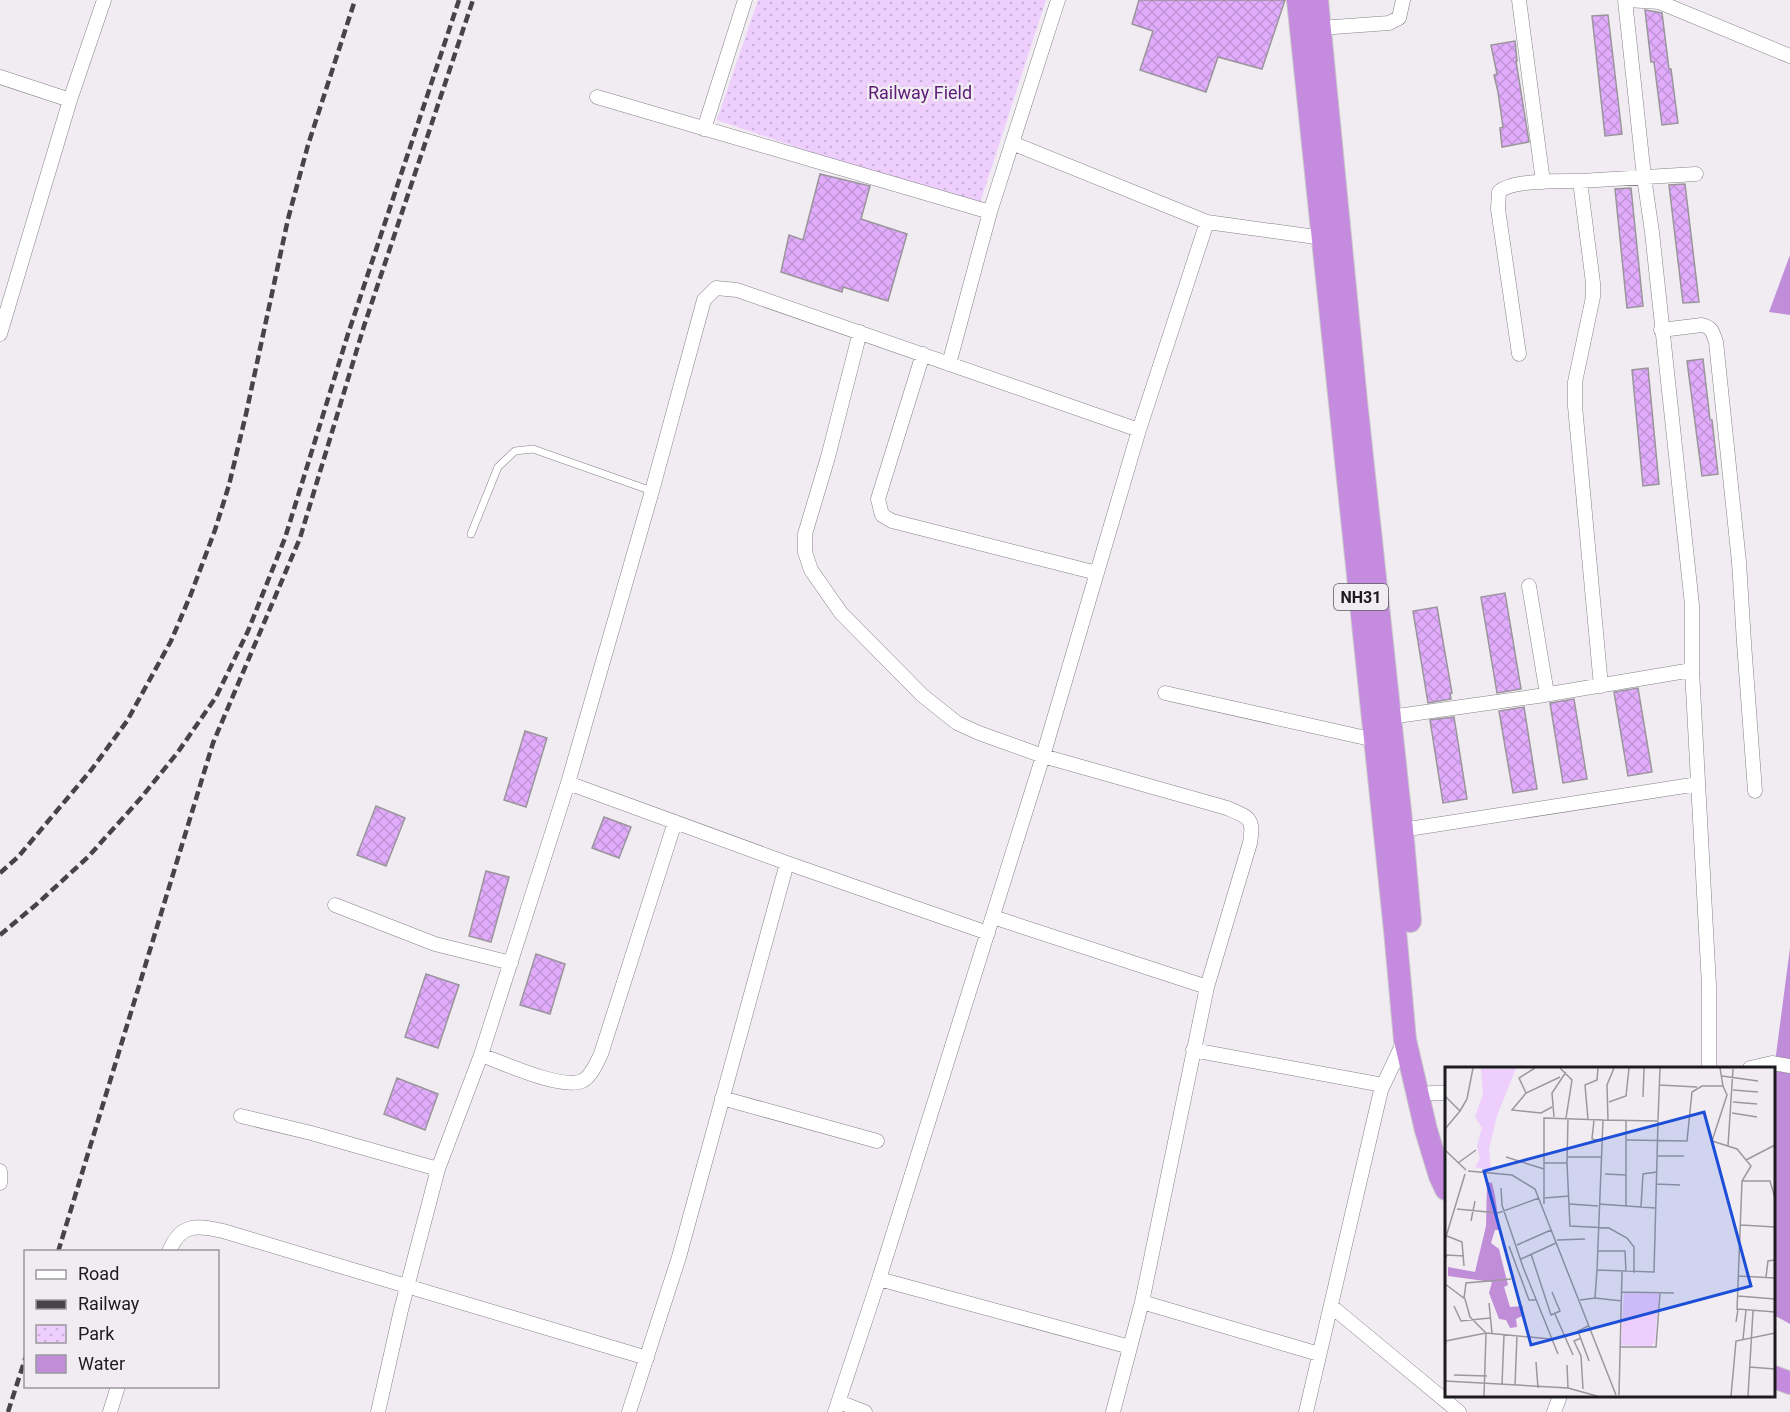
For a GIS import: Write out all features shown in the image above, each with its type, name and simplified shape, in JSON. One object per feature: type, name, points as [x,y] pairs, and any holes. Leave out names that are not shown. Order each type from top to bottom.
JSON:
[{"type":"highway","name":"NH31","points":[[1298,0],[1405,1040],[1426,1130],[1445,1187]]},
{"type":"highway","name":"NH31","points":[[1317,0],[1356,401],[1402,830],[1423,1059],[1438,1093],[1445,1137]]},
{"type":"highway","points":[[1775,1378],[1790,1383]]},
{"type":"highway","points":[[1775,1390],[1790,1395]]},
{"type":"street","points":[[0,334],[70,99],[104,0]]},
{"type":"street","points":[[704,129],[745,0]]},
{"type":"street","points":[[949,364],[990,212],[1058,0]]},
{"type":"street","points":[[1320,28],[1389,23],[1399,18],[1403,0]]},
{"type":"street","points":[[1519,0],[1543,182]]},
{"type":"street","points":[[1709,1067],[1708,986],[1692,670],[1692,604],[1626,0],[1659,2],[1790,56]]},
{"type":"street","points":[[0,77],[70,99]]},
{"type":"street","points":[[597,97],[990,212]]},
{"type":"street","points":[[1012,143],[1207,222],[1323,238]]},
{"type":"street","points":[[1519,354],[1497,199],[1499,192],[1508,186],[1543,182],[1696,174]]},
{"type":"street","points":[[1580,181],[1593,297],[1575,382],[1575,406],[1601,686]]},
{"type":"street","points":[[865,1412],[837,1407],[1043,756],[1139,430],[1207,222]]},
{"type":"street","points":[[378,1412],[401,1310],[438,1169],[481,1055],[568,783],[704,300],[716,288],[737,290],[1139,430]]},
{"type":"street","points":[[1661,330],[1708,326],[1716,342],[1739,562],[1755,791]]},
{"type":"street","points":[[860,332],[828,457],[805,534],[805,552],[811,570],[841,613],[922,695],[957,723],[1043,756],[1227,808],[1245,815],[1251,822],[1250,843],[1207,987],[1142,1302],[1113,1412]]},
{"type":"street","points":[[923,354],[878,499],[882,515],[892,521],[1097,573]]},
{"type":"street","points":[[1529,586],[1547,694]]},
{"type":"street","points":[[1390,717],[1601,686],[1692,670]]},
{"type":"street","points":[[1165,693],[1375,740]]},
{"type":"street","points":[[568,783],[988,933]]},
{"type":"street","points":[[1402,830],[1698,784]]},
{"type":"street","points":[[481,1055],[567,1084],[584,1080],[602,1054],[675,822]]},
{"type":"street","points":[[629,1412],[679,1257],[787,863]]},
{"type":"street","points":[[335,905],[435,944],[511,963]]},
{"type":"street","points":[[993,917],[1207,987]]},
{"type":"street","points":[[1306,1412],[1383,1085],[1405,1040]]},
{"type":"street","points":[[1193,1050],[1383,1085]]},
{"type":"street","points":[[1754,1067],[1772,1063],[1790,1066]]},
{"type":"street","points":[[722,1098],[877,1141]]},
{"type":"street","points":[[241,1116],[438,1169]]},
{"type":"street","points":[[0,1171],[0,1183]]},
{"type":"street","points":[[170,1250],[180,1233],[202,1226],[646,1358]]},
{"type":"street","points":[[879,1279],[1130,1347]]},
{"type":"street","points":[[1142,1302],[1320,1354]]},
{"type":"street","points":[[1331,1306],[1459,1412]]},
{"type":"street","points":[[110,1412],[117,1388]]},
{"type":"street","points":[[1554,1412],[1559,1397]]},
{"type":"lane","points":[[471,534],[498,466],[515,451],[534,449],[652,491]]},
{"type":"green space","name":"Railway Field","points":[[758,0],[1046,0],[978,209],[717,120]]},
{"type":"water","points":[[1790,255],[1790,315],[1769,312]]},
{"type":"water","points":[[1790,948],[1790,1324],[1775,1316],[1774,1067]]},
{"type":"building","points":[[1139,0],[1285,0],[1262,69],[1218,57],[1206,92],[1140,70],[1153,31],[1132,24]]},
{"type":"building","points":[[1645,10],[1662,13],[1678,123],[1662,125]]},
{"type":"building","points":[[1608,15],[1622,134],[1605,136],[1592,16]]},
{"type":"building","points":[[1515,41],[1529,142],[1502,147],[1500,128],[1503,127],[1491,45]]},
{"type":"building","points":[[820,174],[870,186],[861,219],[907,234],[888,301],[843,287],[842,292],[781,272],[789,235],[803,240]]},
{"type":"building","points":[[1685,184],[1699,302],[1683,303],[1669,185]]},
{"type":"building","points":[[1631,188],[1643,306],[1627,308],[1615,189]]},
{"type":"building","points":[[1703,359],[1718,474],[1702,476],[1687,361]]},
{"type":"building","points":[[1648,368],[1659,484],[1643,486],[1632,370]]},
{"type":"building","points":[[1505,593],[1521,689],[1497,693],[1481,597]]},
{"type":"building","points":[[1437,607],[1452,693],[1450,694],[1451,699],[1428,703],[1413,611]]},
{"type":"building","points":[[1638,688],[1652,772],[1628,776],[1614,692]]},
{"type":"building","points":[[1574,699],[1587,779],[1563,783],[1550,703]]},
{"type":"building","points":[[1524,707],[1537,789],[1513,793],[1499,711]]},
{"type":"building","points":[[1454,717],[1467,799],[1443,803],[1430,720]]},
{"type":"building","points":[[525,731],[547,738],[526,807],[504,800]]},
{"type":"building","points":[[376,806],[405,818],[386,866],[357,855]]},
{"type":"building","points":[[604,817],[631,827],[619,858],[592,848]]},
{"type":"building","points":[[486,871],[509,877],[491,942],[469,936]]},
{"type":"building","points":[[536,954],[565,964],[550,1014],[520,1005]]},
{"type":"building","points":[[426,974],[459,985],[438,1048],[405,1037]]},
{"type":"building","points":[[397,1078],[438,1094],[425,1130],[384,1114]]},
{"type":"railway","points":[[0,873],[18,857],[92,769],[127,721],[171,641],[191,594],[229,485],[288,219],[308,145],[355,0]]},
{"type":"railway","points":[[0,935],[88,857],[178,752],[216,697],[248,631],[285,538],[348,334],[459,0]]},
{"type":"railway","points":[[59,1250],[213,743],[300,538],[364,326],[473,0]]},
{"type":"railway","points":[[8,1412],[24,1362]]}]
